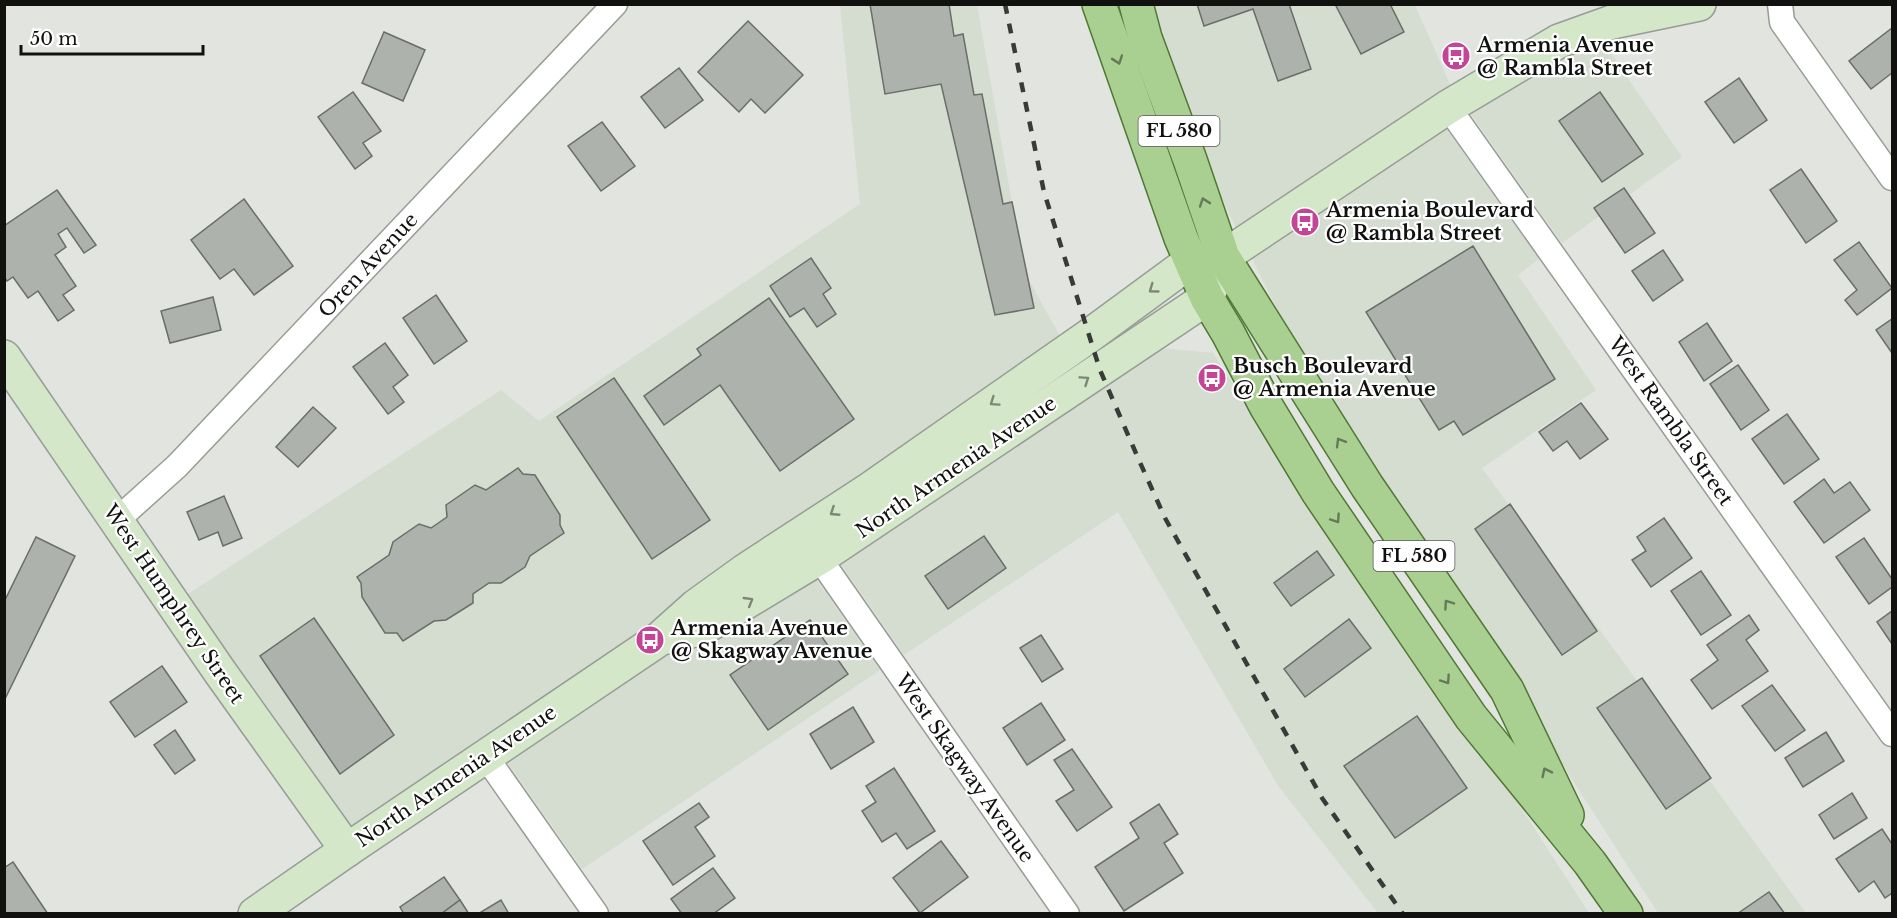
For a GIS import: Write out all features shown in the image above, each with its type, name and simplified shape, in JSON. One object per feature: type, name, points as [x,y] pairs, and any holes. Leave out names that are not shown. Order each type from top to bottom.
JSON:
[{"type":"main road","points":[[1099,4],[1174,221],[1207,298]]},
{"type":"main road","name":"FL 580","points":[[1136,4],[1145,38],[1223,257],[1366,486],[1507,690],[1590,862]]},
{"type":"main road","name":"North Armenia Avenue","points":[[811,545],[870,489],[1089,336],[1191,261],[1223,257],[1448,108],[1559,40],[1612,22],[1699,4]]},
{"type":"main road","points":[[1207,298],[1223,257]]},
{"type":"main road","name":"North Armenia Avenue","points":[[255,914],[658,640],[696,606],[811,545],[1207,298]]},
{"type":"main road","name":"FL 580","points":[[1207,298],[1266,406],[1317,492],[1471,717],[1590,862],[1626,914]]},
{"type":"main road","name":"West Humphrey Street","points":[[4,357],[220,672],[347,850]]},
{"type":"street","name":"Oren Avenue","points":[[117,520],[177,466],[615,4]]},
{"type":"street","points":[[1780,4],[1782,22],[1893,178]]},
{"type":"street","name":"West Rambla Street","points":[[1448,108],[1893,734]]},
{"type":"street","name":"West Skagway Avenue","points":[[811,545],[1067,914]]},
{"type":"street","points":[[486,757],[596,914]]},
{"type":"shaded area","points":[[840,5],[977,5],[1024,271],[1062,340],[652,629],[351,832],[185,596],[501,390],[539,421],[860,204]]},
{"type":"shaded area","points":[[1151,5],[1415,5],[1452,89],[1238,232],[1211,176]]},
{"type":"shaded area","points":[[1601,39],[1682,157],[1562,243],[1468,110],[1564,52]]},
{"type":"shaded area","points":[[1444,125],[1539,259],[1518,275],[1596,390],[1482,468],[1806,913],[1658,913],[1378,478],[1290,335],[1250,255]]},
{"type":"shaded area","points":[[1159,348],[1213,353],[1275,449],[1514,797],[1589,913],[1378,913],[1279,787],[1118,512],[904,655],[838,560]]},
{"type":"shaded area","points":[[814,576],[880,670],[582,869],[505,759],[655,657]]},
{"type":"building","points":[[870,4],[949,4],[954,36],[963,34],[974,95],[982,94],[1003,204],[1012,202],[1034,308],[995,315],[941,84],[885,94]]},
{"type":"building","points":[[1197,4],[1289,4],[1311,69],[1278,81],[1253,9],[1204,26]]},
{"type":"building","points":[[1335,4],[1390,4],[1404,32],[1361,54]]},
{"type":"building","points":[[748,21],[803,75],[765,113],[751,99],[739,112],[698,72]]},
{"type":"building","points":[[1892,28],[1892,73],[1871,89],[1849,61]]},
{"type":"building","points":[[384,32],[425,50],[403,101],[362,83]]},
{"type":"building","points":[[679,68],[703,100],[665,128],[641,97]]},
{"type":"building","points":[[1739,78],[1767,120],[1734,143],[1705,102]]},
{"type":"building","points":[[353,92],[381,131],[363,143],[372,156],[355,169],[318,117]]},
{"type":"building","points":[[1600,92],[1643,154],[1602,182],[1559,121]]},
{"type":"building","points":[[602,122],[635,166],[601,191],[568,146]]},
{"type":"building","points":[[1801,169],[1837,221],[1806,243],[1770,190]]},
{"type":"building","points":[[1624,188],[1655,233],[1625,253],[1594,208]]},
{"type":"building","points":[[57,190],[96,245],[84,253],[67,228],[58,234],[66,247],[55,255],[76,286],[63,295],[74,310],[58,321],[38,291],[28,298],[13,277],[7,281],[4,277],[4,226]]},
{"type":"building","points":[[244,199],[293,266],[254,295],[234,269],[220,279],[191,240]]},
{"type":"building","points":[[1859,242],[1892,288],[1857,315],[1845,300],[1857,290],[1834,260]]},
{"type":"building","points":[[1473,246],[1555,379],[1463,435],[1454,421],[1439,430],[1366,312]]},
{"type":"building","points":[[1663,250],[1683,280],[1653,301],[1632,271]]},
{"type":"building","points":[[811,258],[831,288],[823,294],[836,314],[817,327],[804,308],[790,317],[770,286]]},
{"type":"building","points":[[436,295],[467,341],[434,364],[403,318]]},
{"type":"building","points":[[213,297],[221,330],[170,343],[161,311]]},
{"type":"building","points":[[769,298],[854,419],[780,471],[720,385],[664,425],[644,396],[701,355],[697,349]]},
{"type":"building","points":[[1892,319],[1892,353],[1876,330]]},
{"type":"building","points":[[1707,323],[1732,361],[1704,381],[1679,342]]},
{"type":"building","points":[[385,343],[408,375],[393,387],[404,402],[388,414],[353,367]]},
{"type":"building","points":[[1738,365],[1769,410],[1741,430],[1710,384]]},
{"type":"building","points":[[614,378],[710,520],[652,559],[557,417]]},
{"type":"building","points":[[1581,403],[1608,439],[1580,459],[1567,441],[1553,451],[1539,432]]},
{"type":"building","points":[[313,407],[336,428],[298,467],[276,447]]},
{"type":"building","points":[[1787,414],[1819,459],[1784,484],[1752,439]]},
{"type":"building","points":[[518,468],[523,474],[535,475],[560,515],[560,525],[564,533],[530,556],[525,567],[501,583],[489,583],[473,594],[473,603],[446,620],[434,621],[403,641],[397,633],[385,633],[362,597],[361,583],[357,577],[389,555],[393,542],[419,524],[431,528],[447,517],[446,505],[475,485],[486,490]]},
{"type":"building","points":[[1824,479],[1834,493],[1850,482],[1870,510],[1824,543],[1794,502]]},
{"type":"building","points":[[224,496],[242,538],[223,546],[218,532],[199,540],[187,512]]},
{"type":"building","points":[[1510,504],[1597,631],[1562,655],[1475,529]]},
{"type":"building","points":[[1664,518],[1692,558],[1651,587],[1632,560],[1646,551],[1637,537]]},
{"type":"building","points":[[984,536],[1006,568],[948,609],[925,576]]},
{"type":"building","points":[[36,537],[75,556],[4,701],[4,602]]},
{"type":"building","points":[[1864,538],[1892,579],[1892,587],[1869,604],[1836,557]]},
{"type":"building","points":[[1317,551],[1334,575],[1291,606],[1274,583]]},
{"type":"building","points":[[1701,571],[1731,615],[1701,635],[1671,591]]},
{"type":"building","points":[[1892,611],[1892,644],[1877,622]]},
{"type":"building","points":[[1749,615],[1759,630],[1746,640],[1768,671],[1712,709],[1691,680],[1718,660],[1707,645]]},
{"type":"building","points":[[314,618],[394,735],[340,774],[260,656]]},
{"type":"building","points":[[1349,619],[1371,648],[1305,697],[1284,669]]},
{"type":"building","points":[[810,620],[848,674],[768,730],[730,675]]},
{"type":"building","points":[[1041,635],[1063,669],[1042,682],[1020,648]]},
{"type":"building","points":[[162,666],[187,702],[135,737],[110,702]]},
{"type":"building","points":[[1642,678],[1711,778],[1666,809],[1597,708]]},
{"type":"building","points":[[1772,685],[1805,730],[1775,751],[1742,706]]},
{"type":"building","points":[[1041,703],[1065,740],[1027,765],[1003,728]]},
{"type":"building","points":[[853,707],[874,742],[831,769],[810,734]]},
{"type":"building","points":[[1417,716],[1467,788],[1395,838],[1344,766]]},
{"type":"building","points":[[175,730],[195,760],[175,774],[154,745]]},
{"type":"building","points":[[1826,732],[1844,761],[1803,787],[1785,758]]},
{"type":"building","points":[[1072,749],[1112,807],[1077,831],[1056,801],[1074,790],[1054,760]]},
{"type":"building","points":[[894,768],[935,831],[907,849],[896,833],[882,842],[862,811],[876,802],[866,786]]},
{"type":"building","points":[[1852,793],[1867,818],[1834,839],[1819,815]]},
{"type":"building","points":[[699,803],[709,817],[695,827],[715,856],[673,885],[643,841]]},
{"type":"building","points":[[1159,804],[1178,834],[1164,843],[1183,873],[1124,911],[1095,867],[1139,838],[1130,823]]},
{"type":"building","points":[[1882,829],[1892,844],[1892,893],[1885,898],[1874,881],[1859,892],[1836,859]]},
{"type":"building","points":[[941,841],[968,877],[920,913],[893,878]]},
{"type":"building","points":[[13,862],[48,914],[4,914],[4,868]]},
{"type":"building","points":[[713,868],[735,898],[713,914],[682,914],[671,899]]},
{"type":"building","points":[[444,877],[460,900],[441,914],[404,914],[400,907]]},
{"type":"building","points":[[1769,892],[1785,914],[1737,914]]},
{"type":"building","points":[[460,900],[469,914],[441,914]]},
{"type":"building","points":[[501,900],[509,914],[482,914],[481,912]]},
{"type":"railway","points":[[1005,4],[1044,192],[1100,370],[1138,458],[1165,518],[1322,798],[1403,914]]},
{"type":"place","name":"Armenia Avenue @ Rambla Street","points":[[1456,56]]},
{"type":"place","name":"Armenia Boulevard @ Rambla Street","points":[[1305,222]]},
{"type":"place","name":"Busch Boulevard @ Armenia Avenue","points":[[1212,378]]},
{"type":"place","name":"Armenia Avenue @ Skagway Avenue","points":[[650,640]]}]
